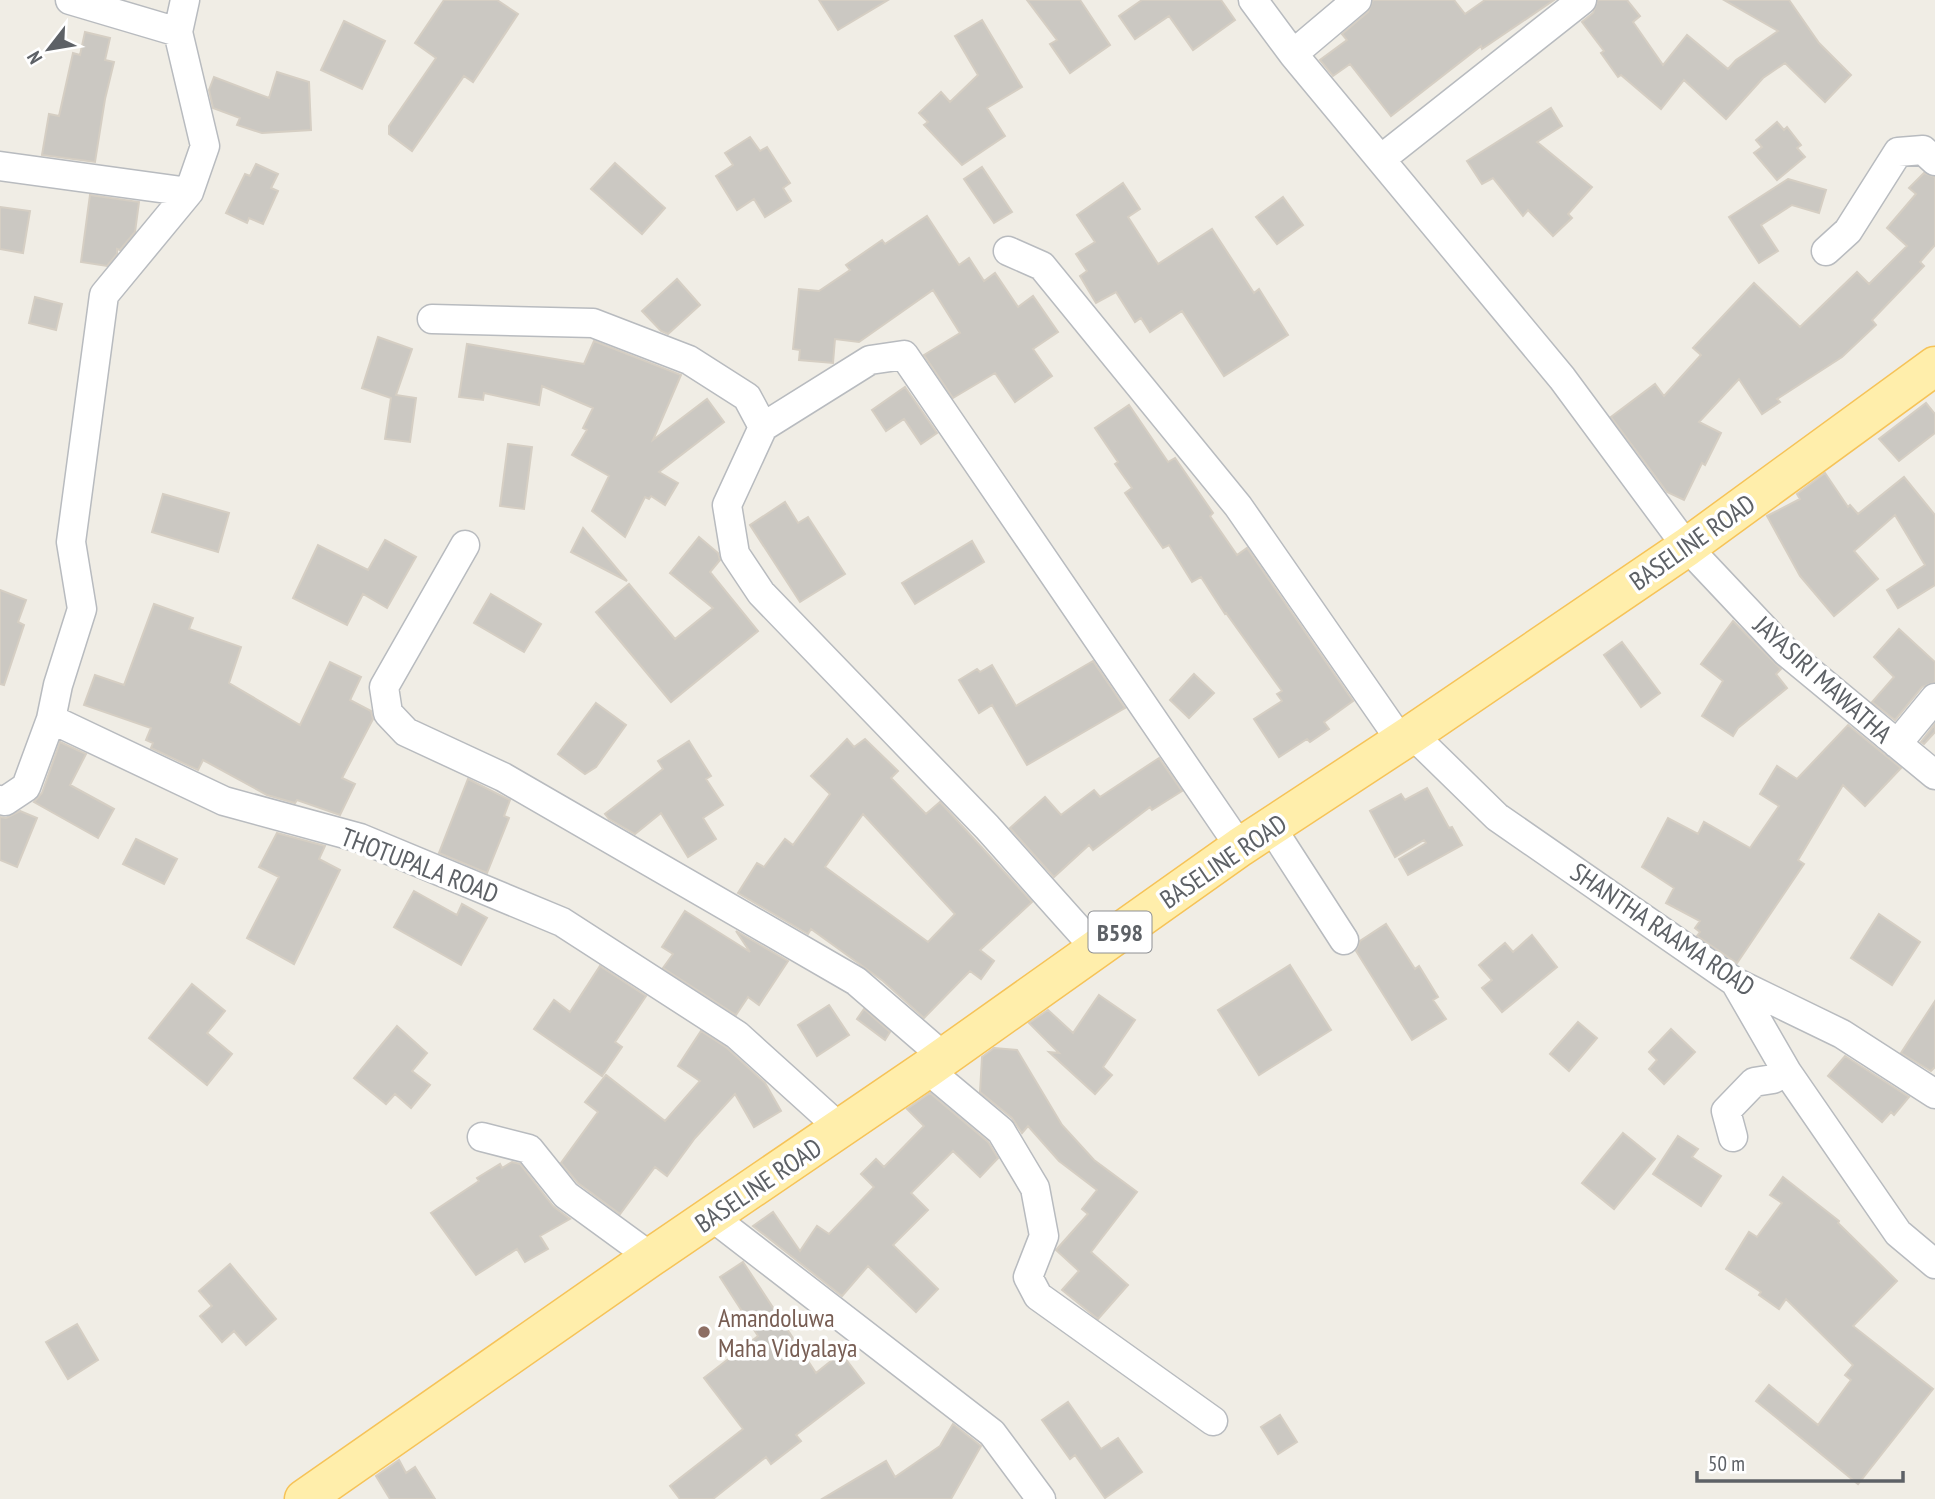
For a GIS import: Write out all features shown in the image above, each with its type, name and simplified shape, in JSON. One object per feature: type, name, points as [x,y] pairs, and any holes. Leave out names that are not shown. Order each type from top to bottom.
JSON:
[{"type":"main road","name":"BASELINE ROAD","points":[[316,1496],[651,1257],[841,1129],[1256,837],[1687,547],[1935,366]]},
{"type":"street","points":[[69,0],[178,32]]},
{"type":"street","points":[[0,800],[5,801],[26,787],[51,719],[58,685],[82,609],[71,542],[104,295],[189,192],[205,146],[178,32],[185,0]]},
{"type":"street","name":"JAYASIRI MAWATHA","points":[[1253,0],[1293,54],[1562,378],[1687,547],[1786,652],[1935,775]]},
{"type":"street","points":[[1293,54],[1357,0]]},
{"type":"street","points":[[1381,159],[1582,0]]},
{"type":"street","points":[[1826,251],[1849,231],[1898,152],[1923,150],[1935,161]]},
{"type":"street","points":[[0,166],[189,192]]},
{"type":"street","name":"SHANTHA RAAMA ROAD","points":[[1008,251],[1042,266],[1230,496],[1406,738],[1497,817],[1735,982],[1842,1034],[1935,1094]]},
{"type":"street","points":[[432,318],[593,323],[689,360],[747,397],[763,427]]},
{"type":"street","points":[[1096,949],[988,827],[761,593],[735,554],[727,505],[763,427],[870,360],[904,355],[1256,837],[1343,940]]},
{"type":"street","points":[[465,545],[384,687],[388,713],[406,732],[503,777],[856,981],[1001,1131],[1035,1188],[1044,1236],[1028,1278],[1038,1296],[1213,1421]]},
{"type":"street","points":[[1897,744],[1935,698]]},
{"type":"street","name":"THOTUPALA ROAD","points":[[51,719],[224,801],[360,838],[562,922],[737,1035],[841,1129]]},
{"type":"street","points":[[1735,982],[1787,1072],[1898,1233],[1935,1264]]},
{"type":"street","points":[[1733,1137],[1726,1111],[1754,1082],[1773,1079],[1787,1072]]},
{"type":"street","points":[[482,1137],[529,1149],[566,1195],[651,1257]]},
{"type":"street","points":[[711,1216],[992,1433],[1041,1499]]},
{"type":"building","points":[[444,0],[497,0],[518,14],[473,82],[464,76],[412,151],[389,134],[389,126],[436,58],[415,43]]},
{"type":"building","points":[[819,0],[888,0],[838,30]]},
{"type":"building","points":[[1027,0],[1080,0],[1110,45],[1070,73],[1050,44],[1057,40]]},
{"type":"building","points":[[1142,0],[1221,0],[1235,20],[1193,50],[1169,16],[1135,39],[1119,16]]},
{"type":"building","points":[[1373,0],[1454,0],[1465,14],[1485,0],[1554,0],[1482,49],[1481,46],[1391,116],[1350,64],[1333,76],[1320,60],[1347,40],[1342,34],[1368,12]]},
{"type":"building","points":[[1598,0],[1627,0],[1640,16],[1633,22],[1663,65],[1687,35],[1728,69],[1736,60],[1778,31],[1724,0],[1789,0],[1819,43],[1851,75],[1825,102],[1785,63],[1763,78],[1726,119],[1684,80],[1661,109],[1621,75],[1618,77],[1601,53],[1604,51],[1582,22],[1593,13]]},
{"type":"building","points":[[982,20],[1022,87],[987,108],[1005,136],[962,165],[924,125],[928,122],[919,113],[941,92],[950,102],[978,75],[955,36]]},
{"type":"building","points":[[344,21],[385,41],[362,89],[321,70]]},
{"type":"building","points":[[85,32],[110,38],[105,60],[114,62],[95,162],[42,155],[49,114],[59,116],[73,53],[80,55]]},
{"type":"building","points":[[277,72],[309,82],[311,130],[262,133],[237,125],[240,118],[213,108],[209,90],[214,77],[269,98]]},
{"type":"building","points":[[1551,108],[1562,126],[1537,142],[1592,187],[1568,214],[1572,218],[1553,236],[1528,210],[1523,216],[1493,178],[1482,184],[1467,161]]},
{"type":"building","points":[[1777,122],[1784,130],[1787,127],[1801,145],[1797,148],[1805,157],[1777,180],[1754,153],[1762,147],[1756,140]]},
{"type":"building","points":[[750,137],[760,151],[767,147],[790,183],[783,188],[791,201],[765,217],[754,199],[737,210],[716,176],[733,165],[725,153]]},
{"type":"building","points":[[615,163],[665,208],[642,234],[591,189]]},
{"type":"building","points":[[256,164],[278,174],[271,188],[278,191],[263,224],[249,218],[247,223],[226,213],[245,174],[250,176]]},
{"type":"building","points":[[982,167],[1012,212],[994,223],[964,179]]},
{"type":"building","points":[[1924,173],[1935,177],[1935,245],[1920,262],[1924,266],[1872,320],[1876,325],[1842,357],[1777,399],[1780,402],[1762,414],[1739,379],[1699,422],[1721,433],[1705,465],[1702,463],[1684,500],[1667,492],[1611,417],[1655,384],[1664,396],[1701,355],[1693,348],[1754,283],[1800,327],[1857,272],[1869,284],[1907,246],[1887,228],[1916,194],[1909,188]]},
{"type":"building","points":[[1788,179],[1826,190],[1819,213],[1792,205],[1761,225],[1778,251],[1759,263],[1729,217]]},
{"type":"building","points":[[1123,183],[1140,209],[1128,217],[1158,264],[1212,229],[1254,293],[1259,289],[1288,335],[1224,376],[1182,311],[1150,332],[1141,318],[1135,322],[1116,292],[1096,303],[1080,276],[1087,271],[1076,254],[1095,242],[1077,215]]},
{"type":"building","points":[[90,195],[139,202],[135,232],[120,250],[117,249],[117,254],[107,266],[81,262]]},
{"type":"building","points":[[1283,197],[1303,225],[1277,244],[1256,217]]},
{"type":"building","points":[[0,207],[30,211],[23,253],[0,249]]},
{"type":"building","points":[[927,216],[959,265],[969,258],[984,281],[995,273],[1018,307],[1033,296],[1058,332],[1033,349],[1052,376],[1015,402],[995,373],[953,398],[924,355],[960,333],[933,290],[859,342],[835,339],[833,363],[799,360],[800,350],[793,349],[799,289],[819,291],[850,270],[846,265],[882,240],[885,244]]},
{"type":"building","points":[[677,279],[700,305],[668,334],[661,331],[642,311]]},
{"type":"building","points":[[35,297],[62,304],[56,330],[29,323]]},
{"type":"building","points":[[378,337],[412,349],[396,395],[416,398],[410,442],[385,439],[391,398],[362,388]]},
{"type":"building","points":[[594,341],[681,375],[653,440],[707,399],[724,422],[659,472],[678,483],[665,505],[651,496],[649,499],[645,497],[625,537],[592,511],[609,476],[572,455],[587,430],[583,428],[593,408],[542,386],[539,405],[484,393],[483,400],[459,397],[467,344],[584,364]]},
{"type":"building","points":[[905,387],[937,433],[921,444],[904,419],[886,431],[872,410]]},
{"type":"building","points":[[1926,403],[1935,414],[1935,433],[1899,461],[1879,439]]},
{"type":"building","points":[[1129,405],[1168,462],[1175,458],[1213,513],[1210,516],[1237,555],[1247,548],[1353,701],[1324,722],[1329,729],[1279,757],[1254,719],[1282,701],[1277,694],[1282,691],[1201,577],[1192,582],[1169,545],[1163,548],[1125,493],[1132,488],[1095,428]]},
{"type":"building","points":[[508,444],[532,447],[524,509],[500,506]]},
{"type":"building","points":[[1825,473],[1848,507],[1850,505],[1858,514],[1904,477],[1935,515],[1935,585],[1898,608],[1887,590],[1925,565],[1895,515],[1854,551],[1878,579],[1834,616],[1800,576],[1767,516],[1800,499],[1797,494]]},
{"type":"building","points":[[163,494],[229,513],[218,552],[152,532]]},
{"type":"building","points":[[785,502],[798,523],[808,517],[845,574],[800,602],[750,525]]},
{"type":"building","points":[[583,528],[627,581],[571,552]]},
{"type":"building","points":[[699,537],[718,553],[720,560],[710,572],[758,631],[671,702],[596,612],[629,584],[675,639],[713,608],[670,573]]},
{"type":"building","points":[[385,540],[416,557],[387,608],[363,594],[347,625],[293,598],[318,545],[368,570]]},
{"type":"building","points":[[972,541],[984,562],[915,604],[902,583]]},
{"type":"building","points":[[0,590],[26,600],[18,622],[24,625],[4,685],[0,684]]},
{"type":"building","points":[[491,594],[541,624],[524,652],[474,623]]},
{"type":"building","points":[[154,604],[193,618],[189,629],[241,647],[229,683],[300,725],[330,662],[361,677],[350,700],[371,711],[373,719],[342,778],[355,784],[340,815],[297,800],[295,803],[267,795],[203,760],[198,770],[151,748],[153,743],[146,740],[151,728],[84,705],[95,675],[124,685]]},
{"type":"building","points":[[1733,621],[1781,669],[1776,674],[1787,688],[1738,728],[1733,736],[1702,716],[1723,681],[1701,664]]},
{"type":"building","points":[[1899,629],[1935,662],[1935,682],[1922,687],[1895,720],[1872,702],[1894,677],[1874,657]]},
{"type":"building","points":[[1622,642],[1660,693],[1641,707],[1604,655]]},
{"type":"building","points":[[1093,661],[1125,708],[1027,765],[992,705],[979,713],[959,680],[977,669],[980,672],[992,665],[1016,706]]},
{"type":"building","points":[[1194,674],[1214,693],[1189,718],[1170,700]]},
{"type":"building","points":[[596,703],[626,725],[596,767],[585,774],[558,754]]},
{"type":"building","points":[[1935,724],[1935,732],[1924,744],[1921,742]]},
{"type":"building","points":[[1848,725],[1901,768],[1865,806],[1843,785],[1798,860],[1804,864],[1737,963],[1697,936],[1700,932],[1695,928],[1700,921],[1666,903],[1674,888],[1642,867],[1668,818],[1698,834],[1704,822],[1750,848],[1779,806],[1760,794],[1777,766],[1797,779]]},
{"type":"building","points":[[847,739],[854,747],[865,739],[898,771],[891,778],[926,814],[940,802],[1032,902],[980,950],[994,961],[981,979],[970,971],[924,1018],[883,981],[811,929],[808,934],[738,893],[757,863],[764,867],[785,839],[793,845],[830,794],[811,776]],"holes":[[[863,814],[955,914],[928,942],[825,867]]]},
{"type":"building","points":[[689,741],[711,776],[706,779],[723,805],[703,818],[716,839],[688,857],[661,813],[635,834],[605,814],[663,769],[658,761]]},
{"type":"building","points":[[60,742],[86,754],[70,785],[114,809],[98,838],[34,802],[42,793]]},
{"type":"building","points":[[1159,758],[1182,791],[1152,810],[1150,807],[1093,850],[1089,845],[1054,877],[1010,828],[1045,797],[1061,815],[1094,790],[1100,797]]},
{"type":"building","points":[[468,779],[510,800],[504,816],[509,818],[487,873],[439,853]]},
{"type":"building","points":[[1427,788],[1449,828],[1452,827],[1462,845],[1408,875],[1399,859],[1426,843],[1424,840],[1395,857],[1370,811],[1401,794],[1405,800]]},
{"type":"building","points":[[20,811],[37,818],[17,867],[0,860],[0,817],[6,818]]},
{"type":"building","points":[[277,833],[325,846],[319,859],[340,870],[294,964],[247,938],[279,877],[259,867]]},
{"type":"building","points":[[136,839],[177,859],[164,884],[123,864]]},
{"type":"building","points":[[414,891],[457,915],[462,904],[487,918],[461,965],[394,927]]},
{"type":"building","points":[[685,911],[750,952],[736,931],[788,961],[759,1005],[748,997],[736,1015],[663,968],[673,954],[662,947]]},
{"type":"building","points":[[1879,914],[1920,942],[1892,985],[1851,958]]},
{"type":"building","points":[[1386,924],[1415,969],[1419,966],[1438,997],[1433,1000],[1446,1019],[1412,1040],[1356,951],[1360,941]]},
{"type":"building","points":[[1532,935],[1557,967],[1502,1012],[1482,988],[1492,980],[1479,965],[1505,943],[1513,952]]},
{"type":"building","points":[[1290,965],[1331,1030],[1259,1075],[1218,1010]]},
{"type":"building","points":[[600,966],[646,996],[615,1042],[622,1047],[602,1076],[534,1029],[554,1000],[570,1012]]},
{"type":"building","points":[[192,984],[225,1011],[207,1033],[232,1054],[207,1085],[149,1038]]},
{"type":"building","points":[[1099,995],[1135,1020],[1103,1067],[1112,1075],[1095,1094],[1049,1052],[1059,1053],[1029,1023],[1048,1010],[1073,1033]]},
{"type":"building","points":[[1935,1001],[1935,1067],[1931,1071],[1901,1053]]},
{"type":"building","points":[[829,1005],[849,1035],[817,1056],[798,1025]]},
{"type":"building","points":[[864,1009],[890,1032],[885,1040],[857,1019]]},
{"type":"building","points":[[1578,1022],[1597,1038],[1569,1071],[1550,1054]]},
{"type":"building","points":[[397,1026],[427,1053],[412,1071],[430,1085],[411,1108],[395,1094],[386,1104],[354,1078]]},
{"type":"building","points":[[1671,1029],[1695,1052],[1664,1084],[1649,1069],[1657,1060],[1649,1052]]},
{"type":"building","points":[[701,1031],[727,1048],[765,1083],[781,1111],[754,1127],[735,1094],[695,1138],[667,1176],[655,1167],[620,1214],[578,1183],[561,1163],[598,1112],[585,1102],[606,1075],[665,1121],[700,1081],[678,1066]]},
{"type":"building","points":[[994,1048],[1017,1050],[1062,1125],[1094,1160],[1137,1192],[1091,1252],[1128,1285],[1098,1319],[1062,1290],[1079,1271],[1056,1250],[1088,1214],[1082,1209],[1097,1190],[1059,1161],[1028,1126],[1022,1133],[1012,1118],[980,1092],[982,1057]]},
{"type":"building","points":[[1845,1056],[1909,1097],[1894,1115],[1891,1112],[1882,1122],[1828,1076]]},
{"type":"building","points":[[930,1093],[988,1142],[998,1158],[980,1177],[953,1151],[911,1193],[928,1210],[893,1245],[938,1289],[916,1312],[868,1266],[842,1296],[753,1226],[773,1212],[800,1251],[817,1226],[829,1234],[874,1187],[861,1174],[876,1159],[884,1167],[924,1126],[907,1109]]},
{"type":"building","points":[[1623,1133],[1655,1159],[1614,1209],[1582,1183]]},
{"type":"building","points":[[1678,1136],[1698,1149],[1692,1157],[1721,1176],[1701,1206],[1653,1174]]},
{"type":"building","points":[[512,1162],[520,1164],[553,1206],[570,1219],[540,1236],[548,1249],[525,1262],[517,1249],[476,1275],[431,1213],[479,1181],[477,1178],[500,1164],[502,1168]]},
{"type":"building","points":[[1783,1177],[1839,1221],[1838,1223],[1897,1281],[1853,1326],[1933,1389],[1858,1484],[1756,1401],[1769,1385],[1818,1425],[1851,1380],[1845,1375],[1853,1365],[1786,1299],[1779,1309],[1759,1295],[1761,1292],[1726,1269],[1749,1232],[1757,1237],[1782,1203],[1770,1195]]},
{"type":"building","points":[[743,1262],[816,1373],[841,1353],[864,1383],[796,1435],[801,1441],[771,1464],[766,1457],[713,1499],[680,1499],[670,1486],[743,1429],[704,1378],[758,1336],[720,1277]]},
{"type":"building","points":[[230,1264],[276,1319],[246,1345],[234,1331],[222,1342],[200,1316],[212,1306],[199,1291]]},
{"type":"building","points":[[77,1324],[98,1360],[68,1379],[46,1342]]},
{"type":"building","points":[[1068,1402],[1101,1449],[1118,1438],[1142,1472],[1105,1498],[1075,1455],[1070,1459],[1042,1420]]},
{"type":"building","points":[[1280,1415],[1297,1442],[1278,1454],[1261,1427]]},
{"type":"building","points":[[953,1424],[981,1446],[951,1499],[822,1499],[886,1461],[895,1477],[940,1446]]},
{"type":"building","points":[[399,1460],[406,1473],[415,1467],[435,1499],[390,1499],[376,1476]]},
{"type":"place","name":"Amandoluwa Maha Vidyalaya","points":[[704,1332]]}]
